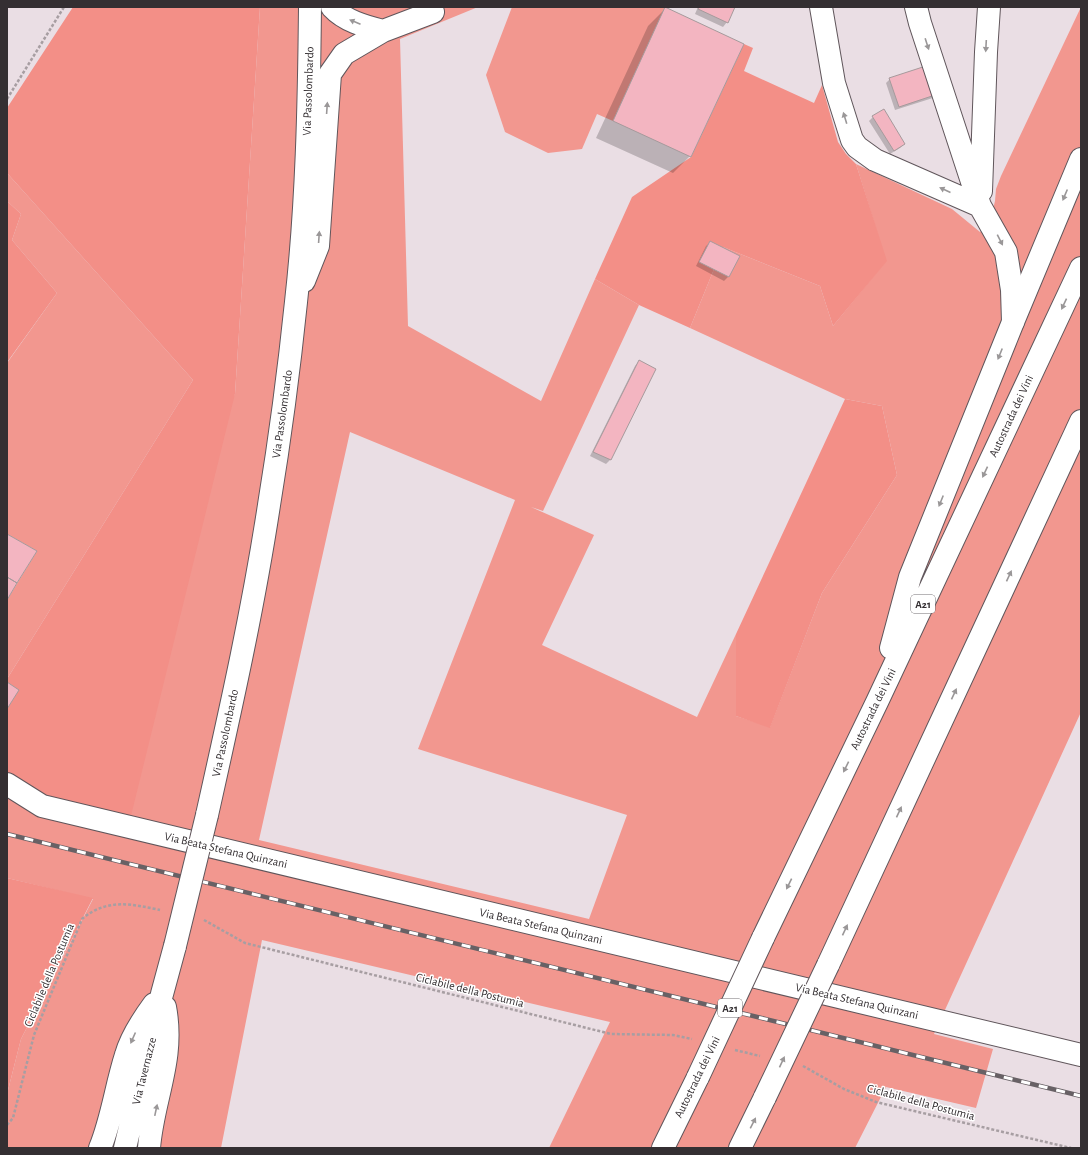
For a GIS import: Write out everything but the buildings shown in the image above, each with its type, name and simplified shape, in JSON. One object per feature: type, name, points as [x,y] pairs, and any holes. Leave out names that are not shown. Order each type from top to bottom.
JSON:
[{"type":"main road","name":"Via Passolombardo","points":[[162,994],[207,815],[240,668],[269,506],[297,300],[305,193],[308,126],[310,7]]},
{"type":"main road","points":[[332,7],[356,24],[383,31]]},
{"type":"main road","points":[[821,7],[834,83],[852,140],[857,147],[875,160],[980,206]]},
{"type":"main road","points":[[980,206],[989,7]]},
{"type":"main road","points":[[914,8],[980,206],[1006,252],[1012,290],[1013,322]]},
{"type":"main road","points":[[297,300],[318,246],[330,74],[344,54],[383,31],[434,9]]},
{"type":"main road","points":[[877,702],[910,577],[1013,322],[1081,160]]},
{"type":"main road","name":"Autostrada dei Vini","points":[[663,1148],[877,702],[1081,268]]},
{"type":"main road","points":[[740,1148],[828,965],[1081,421]]},
{"type":"main road","name":"Via Beata Stefana Quinzani","points":[[7,784],[42,806],[1081,1055]]},
{"type":"main road","points":[[100,1148],[113,1106],[126,1054],[139,1026],[162,994]]},
{"type":"main road","points":[[149,1148],[156,1108],[165,1071],[168,1043],[167,1019],[162,994]]},
{"type":"main road","name":"Via Tavernazze","points":[[125,1148],[162,994]]},
{"type":"path","points":[[7,99],[64,7]]},
{"type":"path","name":"Ciclabile della Postumia","points":[[7,1126],[13,1118],[34,1035],[82,919],[92,911],[115,904],[132,904],[161,911]]},
{"type":"path","name":"Ciclabile della Postumia","points":[[198,919],[206,921],[245,943],[611,1034],[673,1035],[696,1040]]},
{"type":"path","points":[[734,1049],[764,1057]]},
{"type":"path","name":"Ciclabile della Postumia","points":[[802,1066],[844,1089],[876,1102],[1071,1148]]},
{"type":"shaded area","points":[[73,7],[260,7],[235,394],[129,824],[7,786],[7,679],[193,380],[7,173],[7,108]]},
{"type":"shaded area","points":[[260,7],[478,7],[400,39],[408,326],[541,401],[595,279],[639,305],[543,511],[531,507],[594,535],[542,645],[697,717],[736,634],[736,716],[770,727],[822,593],[897,475],[882,406],[845,399],[690,328],[723,247],[820,286],[833,326],[886,261],[856,164],[952,209],[980,232],[990,222],[996,189],[1001,176],[1081,7],[1081,712],[934,1034],[993,1049],[976,1108],[886,1087],[855,1148],[549,1148],[610,1022],[262,940],[221,1148],[7,1148],[7,1094],[21,1039],[93,899],[7,878],[7,786],[235,394]],"holes":[[[350,432],[515,500],[418,749],[627,815],[589,919],[259,840]]]},
{"type":"shaded area","points":[[512,7],[667,7],[613,121],[597,114],[582,149],[548,153],[505,132],[486,75]]},
{"type":"shaded area","points":[[744,44],[753,48],[744,71],[814,103],[822,85],[838,142],[846,154],[856,164],[887,261],[833,326],[820,286],[723,247],[690,328],[639,305],[595,279],[632,197],[691,157]]},
{"type":"shaded area","points":[[7,173],[193,380],[7,679],[7,600],[37,551],[7,534],[7,363],[57,293],[12,240],[21,214],[7,201]]},
{"type":"shaded area","points":[[7,201],[21,214],[12,240],[57,293],[8,361],[7,360]]},
{"type":"shaded area","points":[[845,399],[882,406],[897,475],[822,593],[770,728],[736,716],[736,634]]},
{"type":"shaded area","points":[[7,878],[93,898],[21,1039],[7,1094]]},
{"type":"railway","points":[[7,834],[1081,1096]]}]
